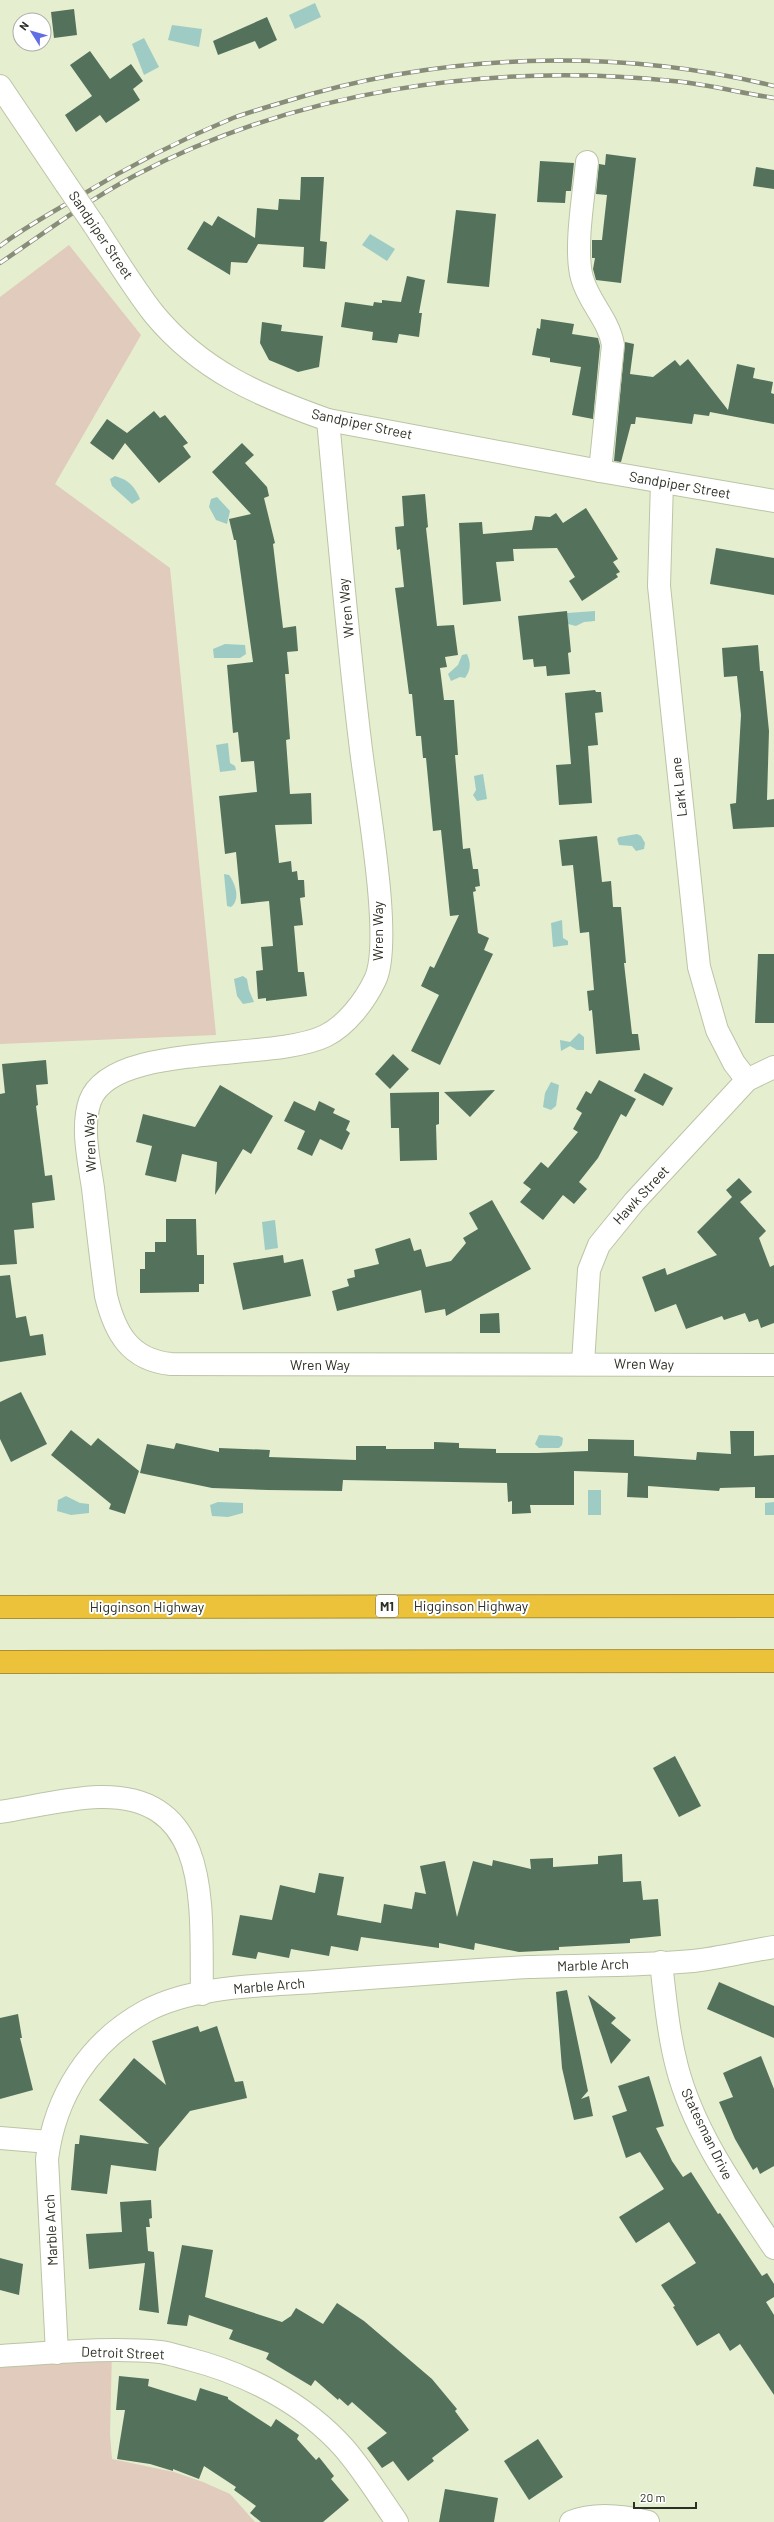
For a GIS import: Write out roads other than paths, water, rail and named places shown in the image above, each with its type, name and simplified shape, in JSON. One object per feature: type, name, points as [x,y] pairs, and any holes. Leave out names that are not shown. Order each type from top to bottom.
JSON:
[{"type":"highway","name":"Higginson Highway","points":[[0,1607],[774,1606]]},
{"type":"highway","points":[[0,1662],[774,1661]]},
{"type":"street","name":"Sandpiper Street","points":[[0,86],[154,313],[180,341],[202,361],[229,379],[253,391],[328,420],[600,471],[774,501]]},
{"type":"street","points":[[587,162],[579,252],[582,278],[591,300],[611,334],[613,345],[600,471]]},
{"type":"street","name":"Wren Way","points":[[328,420],[359,739],[380,912],[381,959],[376,978],[362,1001],[344,1022],[328,1035],[307,1044],[285,1048],[178,1057],[129,1068],[111,1076],[96,1088],[90,1102],[88,1146],[106,1296],[111,1319],[118,1332],[136,1352],[150,1361],[166,1364],[490,1366],[583,1363],[774,1365]]},
{"type":"street","name":"Lark Lane","points":[[662,482],[659,586],[699,967],[717,1030],[734,1062],[748,1080]]},
{"type":"street","name":"Hawk Street","points":[[583,1363],[589,1270],[599,1245],[634,1202],[748,1080],[774,1067]]},
{"type":"street","points":[[0,1812],[99,1797],[138,1801],[157,1809],[182,1836],[197,1871],[200,1898],[202,1994]]},
{"type":"street","name":"Marble Arch","points":[[57,2353],[47,2159],[49,2142],[58,2108],[74,2078],[105,2039],[146,2011],[172,2000],[234,1989],[527,1967],[694,1961],[774,1947]]},
{"type":"street","name":"Statesman Drive","points":[[661,1962],[670,2032],[677,2068],[688,2100],[728,2178],[774,2248]]},
{"type":"street","points":[[0,2138],[49,2142]]},
{"type":"street","name":"Detroit Street","points":[[0,2356],[116,2350],[162,2352],[222,2367],[257,2382],[301,2411],[344,2448],[397,2522]]},
{"type":"street","points":[[571,2522],[588,2517],[614,2516],[648,2522]]},
{"type":"water","points":[[315,3],[321,17],[295,29],[289,15]]},
{"type":"water","points":[[172,25],[202,29],[199,47],[168,40]]},
{"type":"water","points":[[144,38],[159,67],[144,75],[132,44]]},
{"type":"water","points":[[370,234],[395,249],[387,261],[362,245]]},
{"type":"water","points":[[115,476],[131,484],[140,499],[132,504],[112,486],[110,479]]},
{"type":"water","points":[[217,497],[230,511],[227,524],[216,520],[209,507],[211,499]]},
{"type":"water","points":[[595,611],[595,621],[584,622],[576,626],[568,624],[567,613]]},
{"type":"water","points":[[225,644],[245,645],[246,654],[240,658],[214,658],[213,649]]},
{"type":"water","points":[[467,654],[470,666],[467,675],[465,678],[460,677],[451,681],[448,674],[458,665],[462,655]]},
{"type":"water","points":[[228,743],[230,763],[235,766],[236,770],[220,772],[216,745]]},
{"type":"water","points":[[483,774],[487,799],[477,801],[473,795],[476,790],[474,776]]},
{"type":"water","points":[[637,834],[641,836],[645,843],[644,849],[636,851],[632,846],[619,845],[617,839],[619,837]]},
{"type":"water","points":[[224,874],[229,875],[236,891],[236,900],[231,907],[227,906]]},
{"type":"water","points":[[562,920],[563,938],[568,941],[568,945],[553,947],[551,923]]},
{"type":"water","points":[[243,976],[247,979],[249,990],[254,1002],[243,1004],[237,996],[234,979]]},
{"type":"water","points":[[579,1033],[584,1037],[584,1050],[577,1050],[570,1046],[561,1051],[560,1040],[570,1042]]},
{"type":"water","points":[[551,1082],[559,1085],[556,1106],[551,1110],[543,1107],[545,1093]]},
{"type":"water","points":[[275,1220],[278,1248],[265,1250],[262,1222]]},
{"type":"water","points":[[539,1435],[559,1436],[563,1438],[562,1445],[559,1448],[539,1448],[535,1444]]},
{"type":"water","points":[[588,1490],[601,1490],[601,1515],[588,1515]]},
{"type":"water","points":[[66,1496],[80,1503],[89,1504],[89,1513],[71,1515],[57,1511],[58,1500]]},
{"type":"water","points":[[218,1502],[243,1503],[243,1513],[228,1517],[212,1516],[210,1505]]},
{"type":"water","points":[[774,1502],[774,1515],[765,1515],[765,1503]]},
{"type":"railway","points":[[0,246],[19,232],[117,174],[194,135],[233,118],[284,102],[344,86],[404,73],[466,65],[528,61],[590,61],[652,65],[714,73],[774,86]]},
{"type":"railway","points":[[0,263],[49,229],[134,176],[197,146],[262,122],[328,103],[397,89],[466,80],[535,76],[605,76],[673,81],[774,98]]}]
